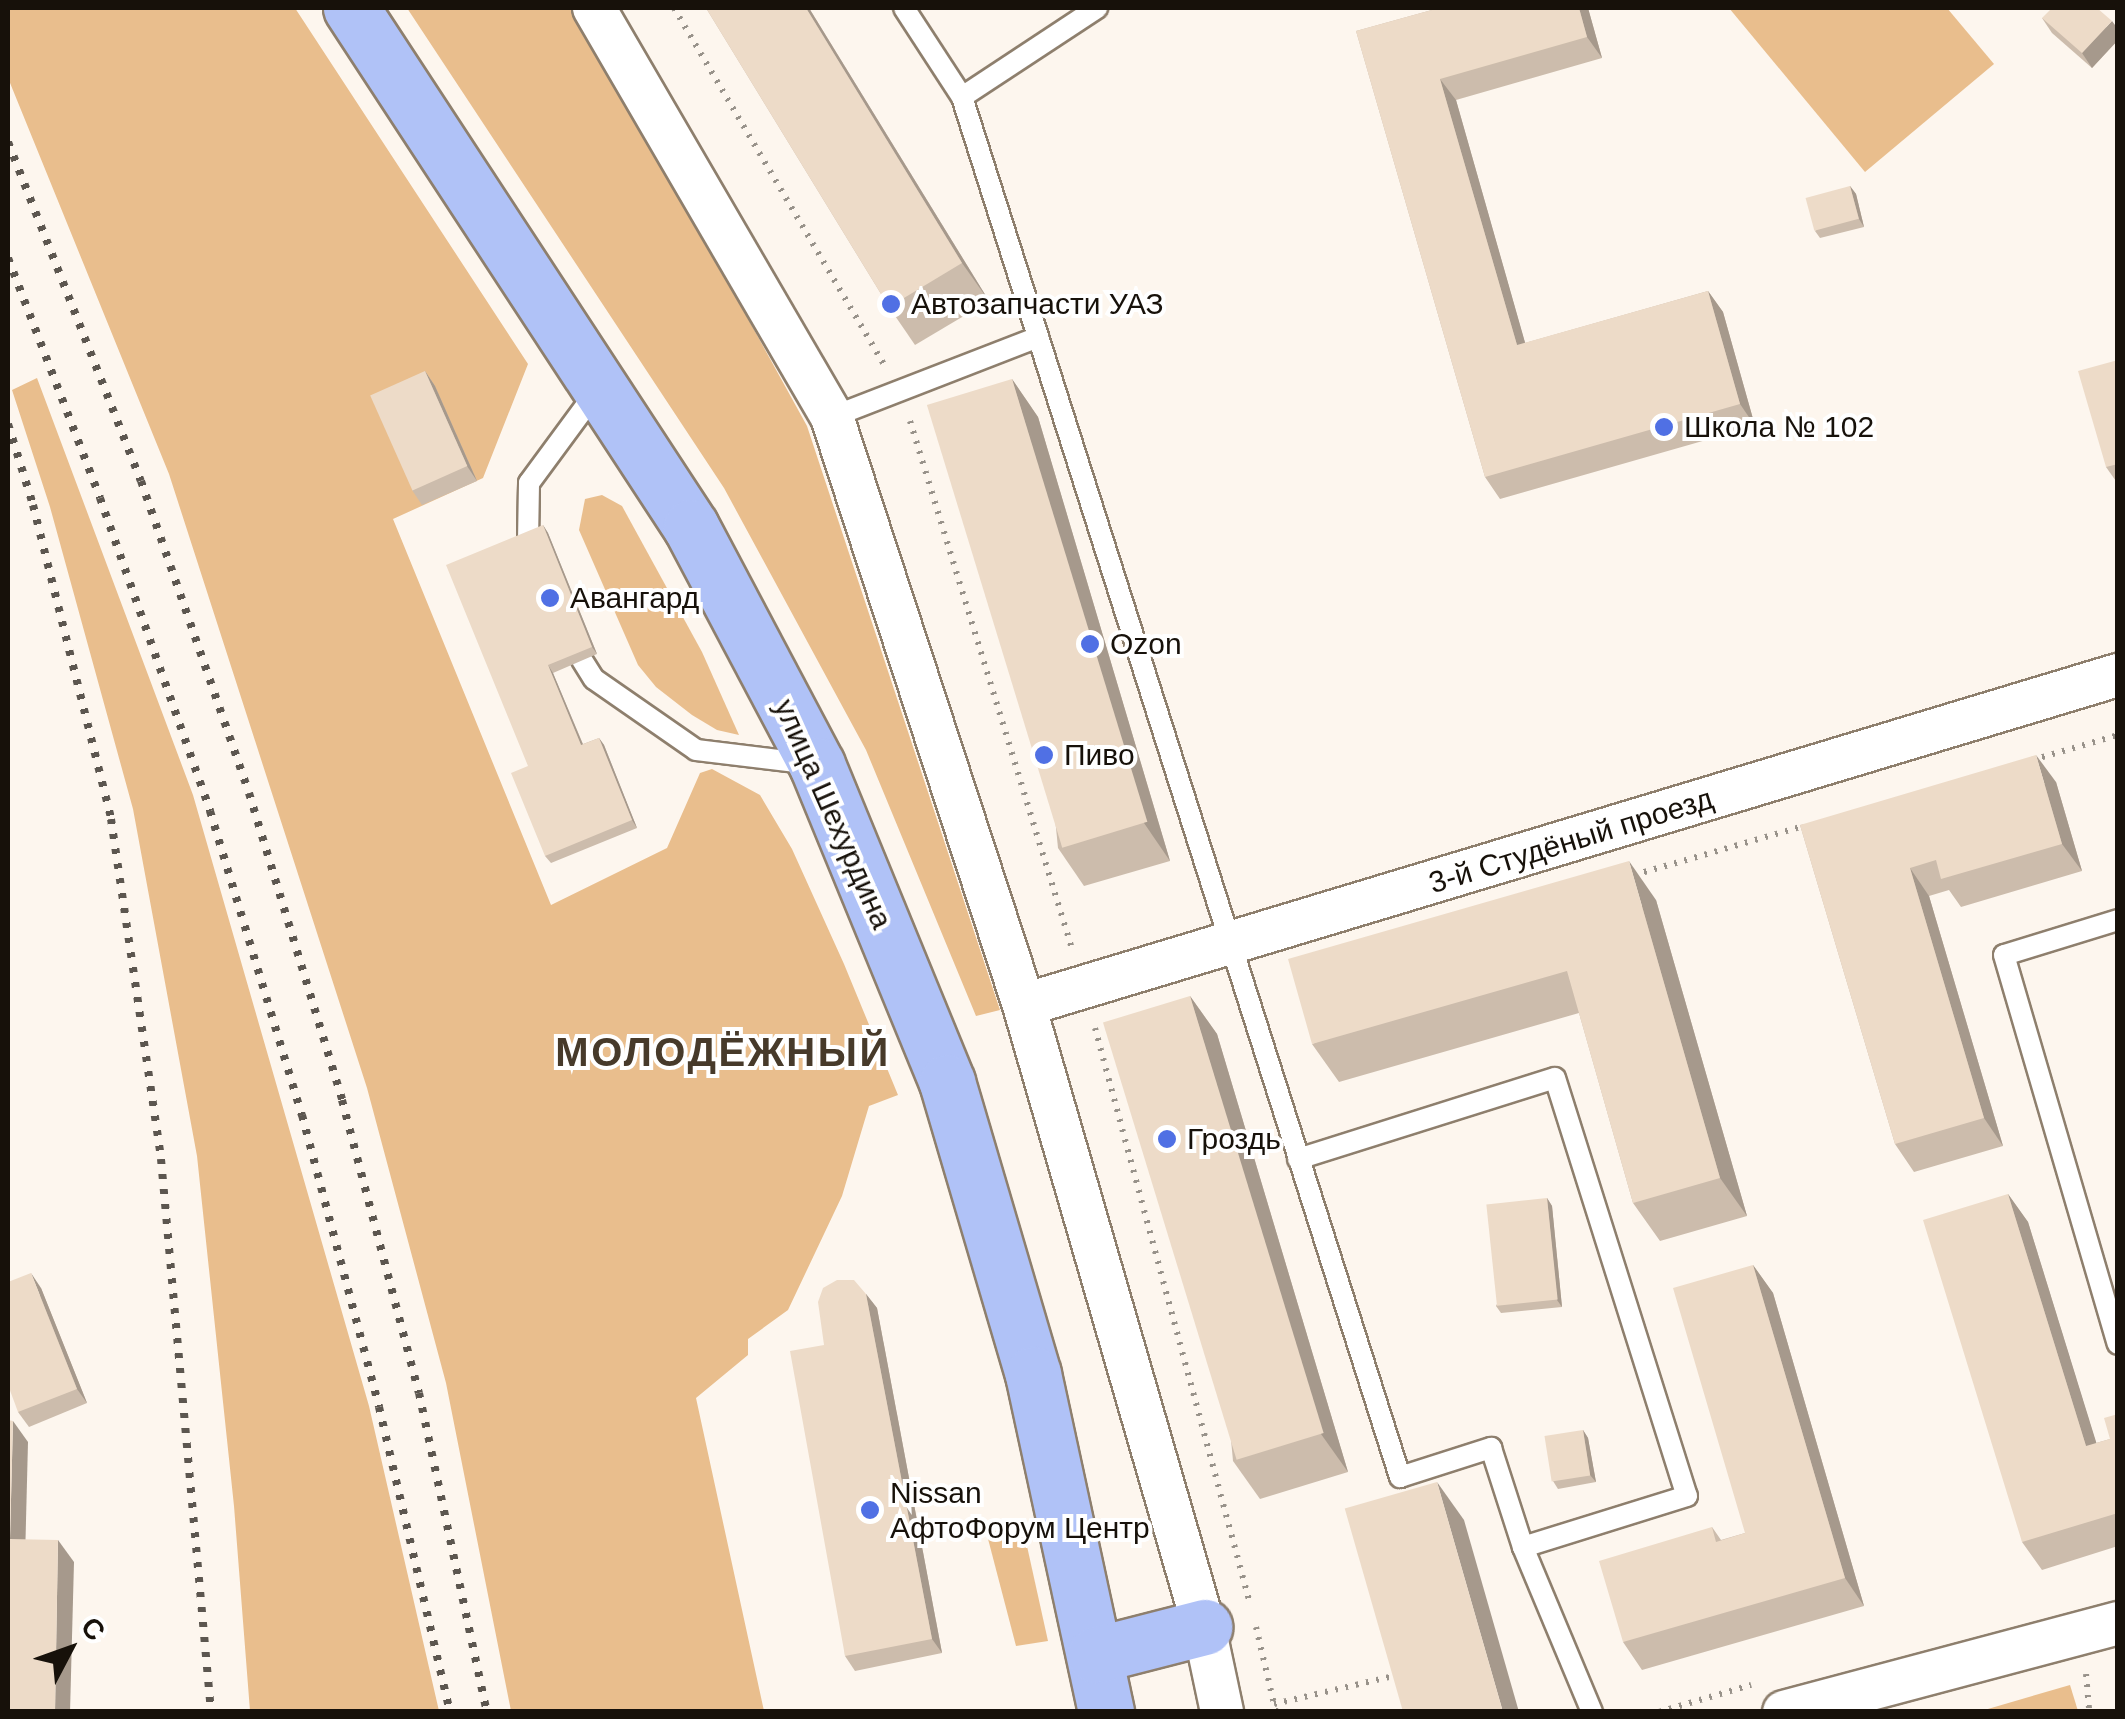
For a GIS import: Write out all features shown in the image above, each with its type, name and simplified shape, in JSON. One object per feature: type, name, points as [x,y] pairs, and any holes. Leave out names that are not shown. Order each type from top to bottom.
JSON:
[{"type":"main road","name":"улица Шехурдина","points":[[351,8],[691,527],[817,765],[947,1082],[1033,1374],[1106,1712]]},
{"type":"main road","points":[[1095,1654],[1204,1628]]},
{"type":"street","points":[[594,8],[832,417],[1024,1006],[1204,1628],[1222,1712]]},
{"type":"street","name":"3-й Студёный проезд","points":[[1024,1006],[2118,675]]},
{"type":"street","points":[[1784,1712],[2118,1623]]},
{"type":"lane","points":[[904,8],[962,96],[1400,1477],[1491,1448],[1523,1547],[1592,1712]]},
{"type":"lane","points":[[962,96],[1096,8]]},
{"type":"lane","points":[[832,417],[1038,337]]},
{"type":"lane","points":[[528,541],[530,482],[600,386]]},
{"type":"lane","points":[[582,660],[594,679],[696,750],[817,765]]},
{"type":"lane","points":[[2118,920],[2004,955],[2118,1344]]},
{"type":"lane","points":[[1298,1159],[1555,1078],[1687,1496],[1523,1547]]},
{"type":"path","points":[[674,8],[901,392],[1085,990],[1222,1492],[1275,1708],[1408,1673]]},
{"type":"path","points":[[2017,764],[2118,735]]},
{"type":"path","points":[[1620,879],[1809,824]]},
{"type":"path","points":[[1096,1032],[1115,1026]]},
{"type":"shaded area","points":[[8,8],[295,8],[528,364],[483,478],[393,519],[551,905],[667,848],[700,773],[712,769],[760,795],[792,849],[844,964],[898,1095],[869,1106],[842,1196],[788,1310],[748,1339],[748,1355],[696,1398],[764,1711],[511,1711],[446,1383],[367,1088],[169,474],[8,78]]},
{"type":"shaded area","points":[[407,8],[577,8],[807,426],[1000,1010],[976,1016],[866,750],[724,488]]},
{"type":"shaded area","points":[[1729,8],[1947,8],[1994,64],[1865,172]]},
{"type":"shaded area","points":[[37,378],[193,795],[369,1406],[439,1711],[250,1711],[234,1506],[197,1156],[133,809],[50,507],[12,390]]},
{"type":"shaded area","points":[[602,495],[622,506],[702,652],[739,735],[717,730],[692,715],[656,687],[638,665],[579,530],[585,499]]},
{"type":"shaded area","points":[[1021,1519],[1048,1641],[1016,1646],[987,1535]]},
{"type":"shaded area","points":[[2070,1685],[2078,1711],[1981,1711]]},
{"type":"building","points":[[706,8],[806,8],[962,263],[889,307]]},
{"type":"building","points":[[1439,8],[1579,8],[1587,37],[1440,79],[1517,345],[1708,291],[1740,404],[1485,477],[1356,31]]},
{"type":"building","points":[[2052,8],[2097,8],[2112,21],[2082,53],[2042,18]]},
{"type":"building","points":[[1850,186],[1859,219],[1814,231],[1806,198]]},
{"type":"building","points":[[2118,360],[2118,464],[2106,467],[2078,371]]},
{"type":"building","points":[[425,371],[467,466],[412,490],[370,395]]},
{"type":"building","points":[[1012,379],[1147,822],[1062,848],[927,405]]},
{"type":"building","points":[[543,525],[592,647],[548,665],[581,745],[599,738],[632,820],[545,856],[511,773],[528,766],[446,565]]},
{"type":"building","points":[[2036,755],[2062,844],[1941,879],[1936,860],[1910,868],[1984,1118],[1895,1144],[1800,825]]},
{"type":"building","points":[[1629,861],[1720,1178],[1633,1203],[1567,971],[1312,1044],[1288,959]]},
{"type":"building","points":[[1190,996],[1324,1433],[1237,1460],[1103,1023]]},
{"type":"building","points":[[2008,1194],[2086,1446],[2110,1439],[2104,1418],[2118,1414],[2118,1513],[2022,1542],[1923,1220]]},
{"type":"building","points":[[1547,1198],[1558,1299],[1497,1306],[1486,1204]]},
{"type":"building","points":[[1753,1265],[1845,1578],[1623,1642],[1599,1561],[1712,1527],[1716,1542],[1745,1533],[1673,1288]]},
{"type":"building","points":[[31,1273],[77,1389],[18,1412],[8,1385],[8,1282]]},
{"type":"building","name":"Nissan АфтоФорум Центр","points":[[837,1280],[854,1280],[866,1294],[932,1639],[845,1656],[790,1351],[824,1345],[818,1302],[823,1288]]},
{"type":"building","points":[[8,1420],[13,1421],[10,1539],[58,1540],[55,1712],[8,1712]]},
{"type":"building","points":[[1583,1430],[1590,1475],[1552,1482],[1544,1436]]},
{"type":"building","points":[[1437,1482],[1503,1712],[1403,1712],[1345,1508]]},
{"type":"railway","points":[[8,142],[141,481],[249,793],[342,1100],[419,1393],[487,1712]]},
{"type":"railway","points":[[8,258],[100,498],[210,811],[302,1115],[379,1407],[450,1712]]},
{"type":"railway","points":[[8,424],[33,505],[111,819],[161,1159],[211,1712]]},
{"type":"place","name":"Автозапчасти УАЗ","points":[[891,304]]},
{"type":"place","name":"Школа № 102","points":[[1664,427]]},
{"type":"place","name":"Авангард","points":[[550,598]]},
{"type":"place","name":"Ozon","points":[[1090,644]]},
{"type":"place","name":"Пиво","points":[[1044,755]]},
{"type":"place","name":"Гроздь","points":[[1167,1139]]},
{"type":"place","name":"Nissan АфтоФорум Центр","points":[[870,1510]]},
{"type":"district","name":"МОЛОДЁЖНЫЙ","points":[[723,1052]]}]
